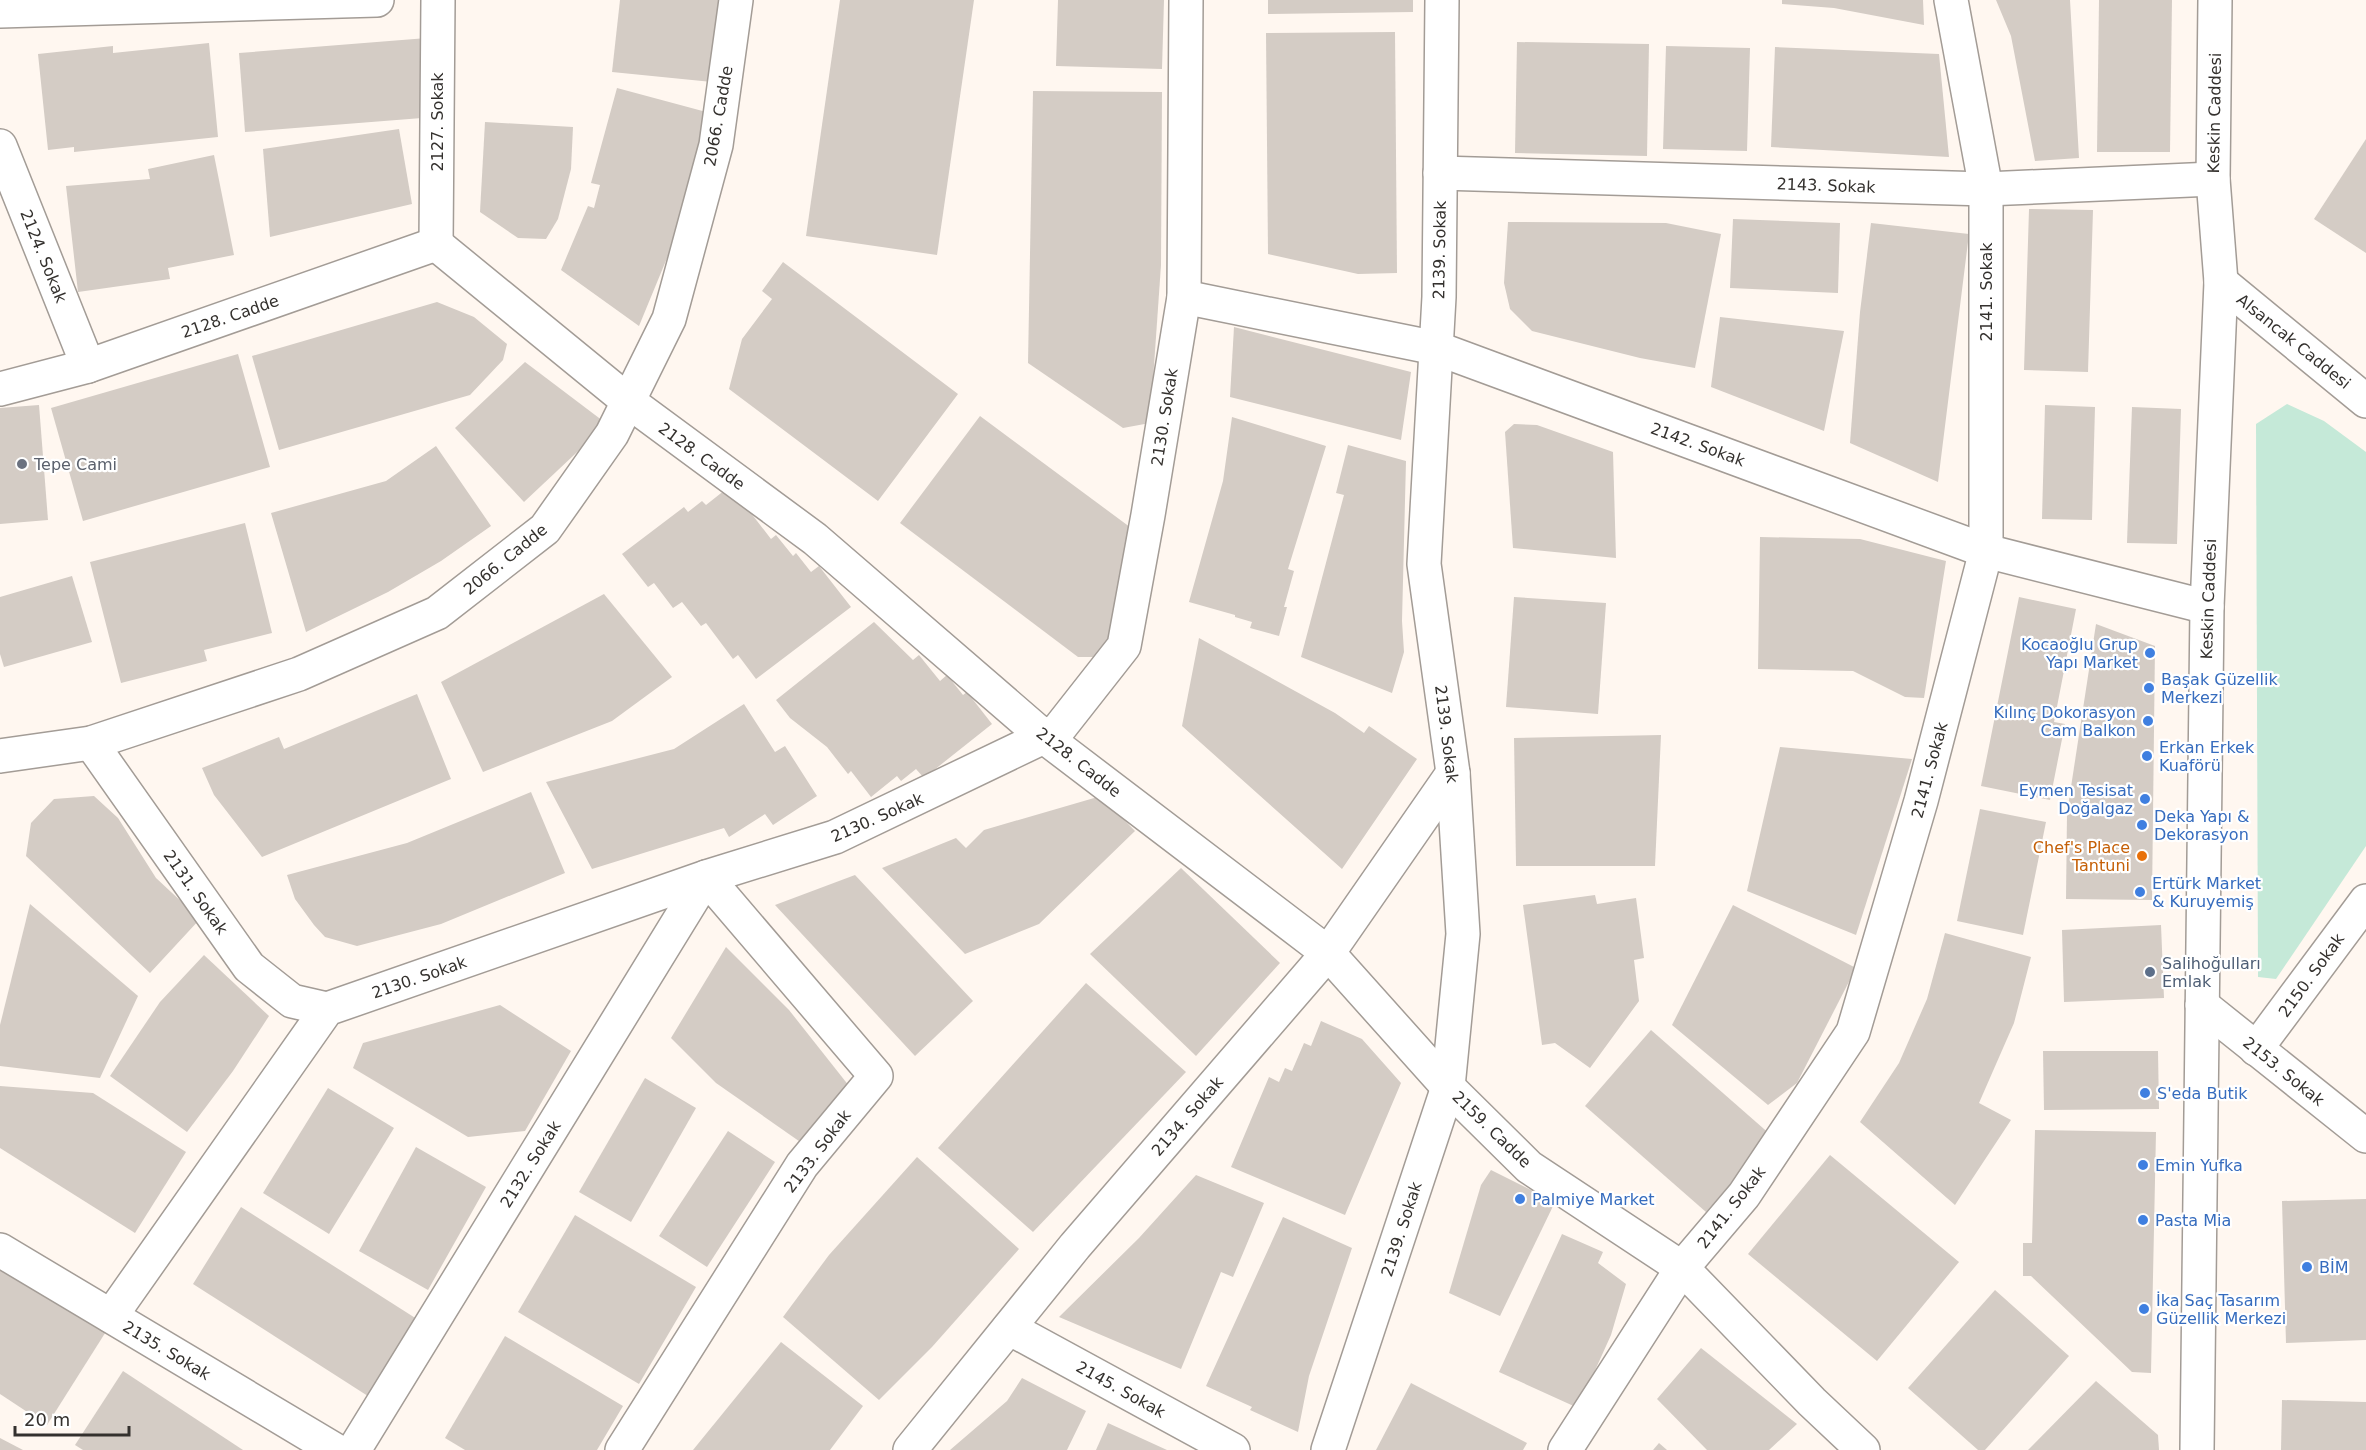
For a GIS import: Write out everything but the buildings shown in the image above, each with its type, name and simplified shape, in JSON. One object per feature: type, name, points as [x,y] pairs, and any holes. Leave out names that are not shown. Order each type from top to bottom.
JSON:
[{"type":"street","points":[[0,11],[377,0]]},
{"type":"street","name":"2127. Sokak","points":[[436,244],[438,0]]},
{"type":"street","name":"2066. Cadde","points":[[0,756],[91,744],[299,674],[437,613],[545,529],[612,434],[669,319],[716,145],[736,0]]},
{"type":"street","name":"2130. Sokak","points":[[327,1009],[706,877],[835,837],[1058,730],[1124,646],[1184,297],[1186,0]]},
{"type":"street","name":"2139. Sokak","points":[[1328,1450],[1448,1087],[1463,934],[1453,773],[1424,564],[1439,297],[1442,0]]},
{"type":"street","name":"2141. Sokak","points":[[1565,1450],[1682,1268],[1744,1195],[1853,1032],[1922,801],[1986,551],[1986,189],[1951,0]]},
{"type":"street","name":"Keskin Caddesi","points":[[2197,1450],[2207,607],[2221,282],[2213,179],[2215,0]]},
{"type":"street","name":"2124. Sokak","points":[[0,146],[88,366]]},
{"type":"street","name":"2143. Sokak","points":[[1440,173],[1986,189],[2213,179]]},
{"type":"street","name":"2128. Cadde","points":[[0,389],[88,366],[436,244],[628,401],[815,538],[1043,736],[1328,953]]},
{"type":"street","name":"Alsancak Caddesi","points":[[2221,282],[2366,400]]},
{"type":"street","name":"2142. Sokak","points":[[1184,297],[1436,348],[1986,551],[2207,607]]},
{"type":"street","name":"2131. Sokak","points":[[91,744],[249,967],[292,1002],[327,1009]]},
{"type":"street","name":"2134. Sokak","points":[[910,1450],[1075,1246],[1328,953],[1453,773]]},
{"type":"street","name":"2132. Sokak","points":[[354,1450],[706,877]]},
{"type":"street","name":"2133. Sokak","points":[[622,1450],[802,1165],[876,1076],[706,877]]},
{"type":"street","name":"2150. Sokak","points":[[2256,1049],[2366,901]]},
{"type":"street","name":"2159. Cadde","points":[[1328,953],[1448,1087],[1530,1167],[1682,1268],[1812,1402],[1863,1450]]},
{"type":"street","name":"2153. Sokak","points":[[2202,1005],[2366,1136]]},
{"type":"street","points":[[111,1316],[327,1009]]},
{"type":"street","name":"2135. Sokak","points":[[0,1250],[335,1450]]},
{"type":"street","name":"2145. Sokak","points":[[1009,1328],[1233,1450]]},
{"type":"green space","points":[[2287,404],[2324,421],[2366,452],[2366,846],[2276,979],[2258,977],[2256,424]]},
{"type":"place","name":"Tepe Cami","points":[[22,464]]},
{"type":"place","name":"Kocaoğlu Grup Yapı Market","points":[[2150,653]]},
{"type":"place","name":"Başak Güzellik Merkezi","points":[[2149,688]]},
{"type":"place","name":"Kılınç Dokorasyon Cam Balkon","points":[[2148,721]]},
{"type":"place","name":"Erkan Erkek Kuaförü","points":[[2147,756]]},
{"type":"place","name":"Eymen Tesisat Doğalgaz","points":[[2145,799]]},
{"type":"place","name":"Deka Yapı & Dekorasyon","points":[[2142,825]]},
{"type":"place","name":"Chef's Place Tantuni","points":[[2142,856]]},
{"type":"place","name":"Ertürk Market & Kuruyemiş","points":[[2140,892]]},
{"type":"place","name":"Salihoğulları Emlak","points":[[2150,972]]},
{"type":"place","name":"S'eda Butik","points":[[2145,1093]]},
{"type":"place","name":"Emin Yufka","points":[[2143,1165]]},
{"type":"place","name":"Palmiye Market","points":[[1520,1199]]},
{"type":"place","name":"Pasta Mia","points":[[2143,1220]]},
{"type":"place","name":"BİM","points":[[2307,1267]]},
{"type":"place","name":"İka Saç Tasarım Güzellik Merkezi","points":[[2144,1309]]}]
